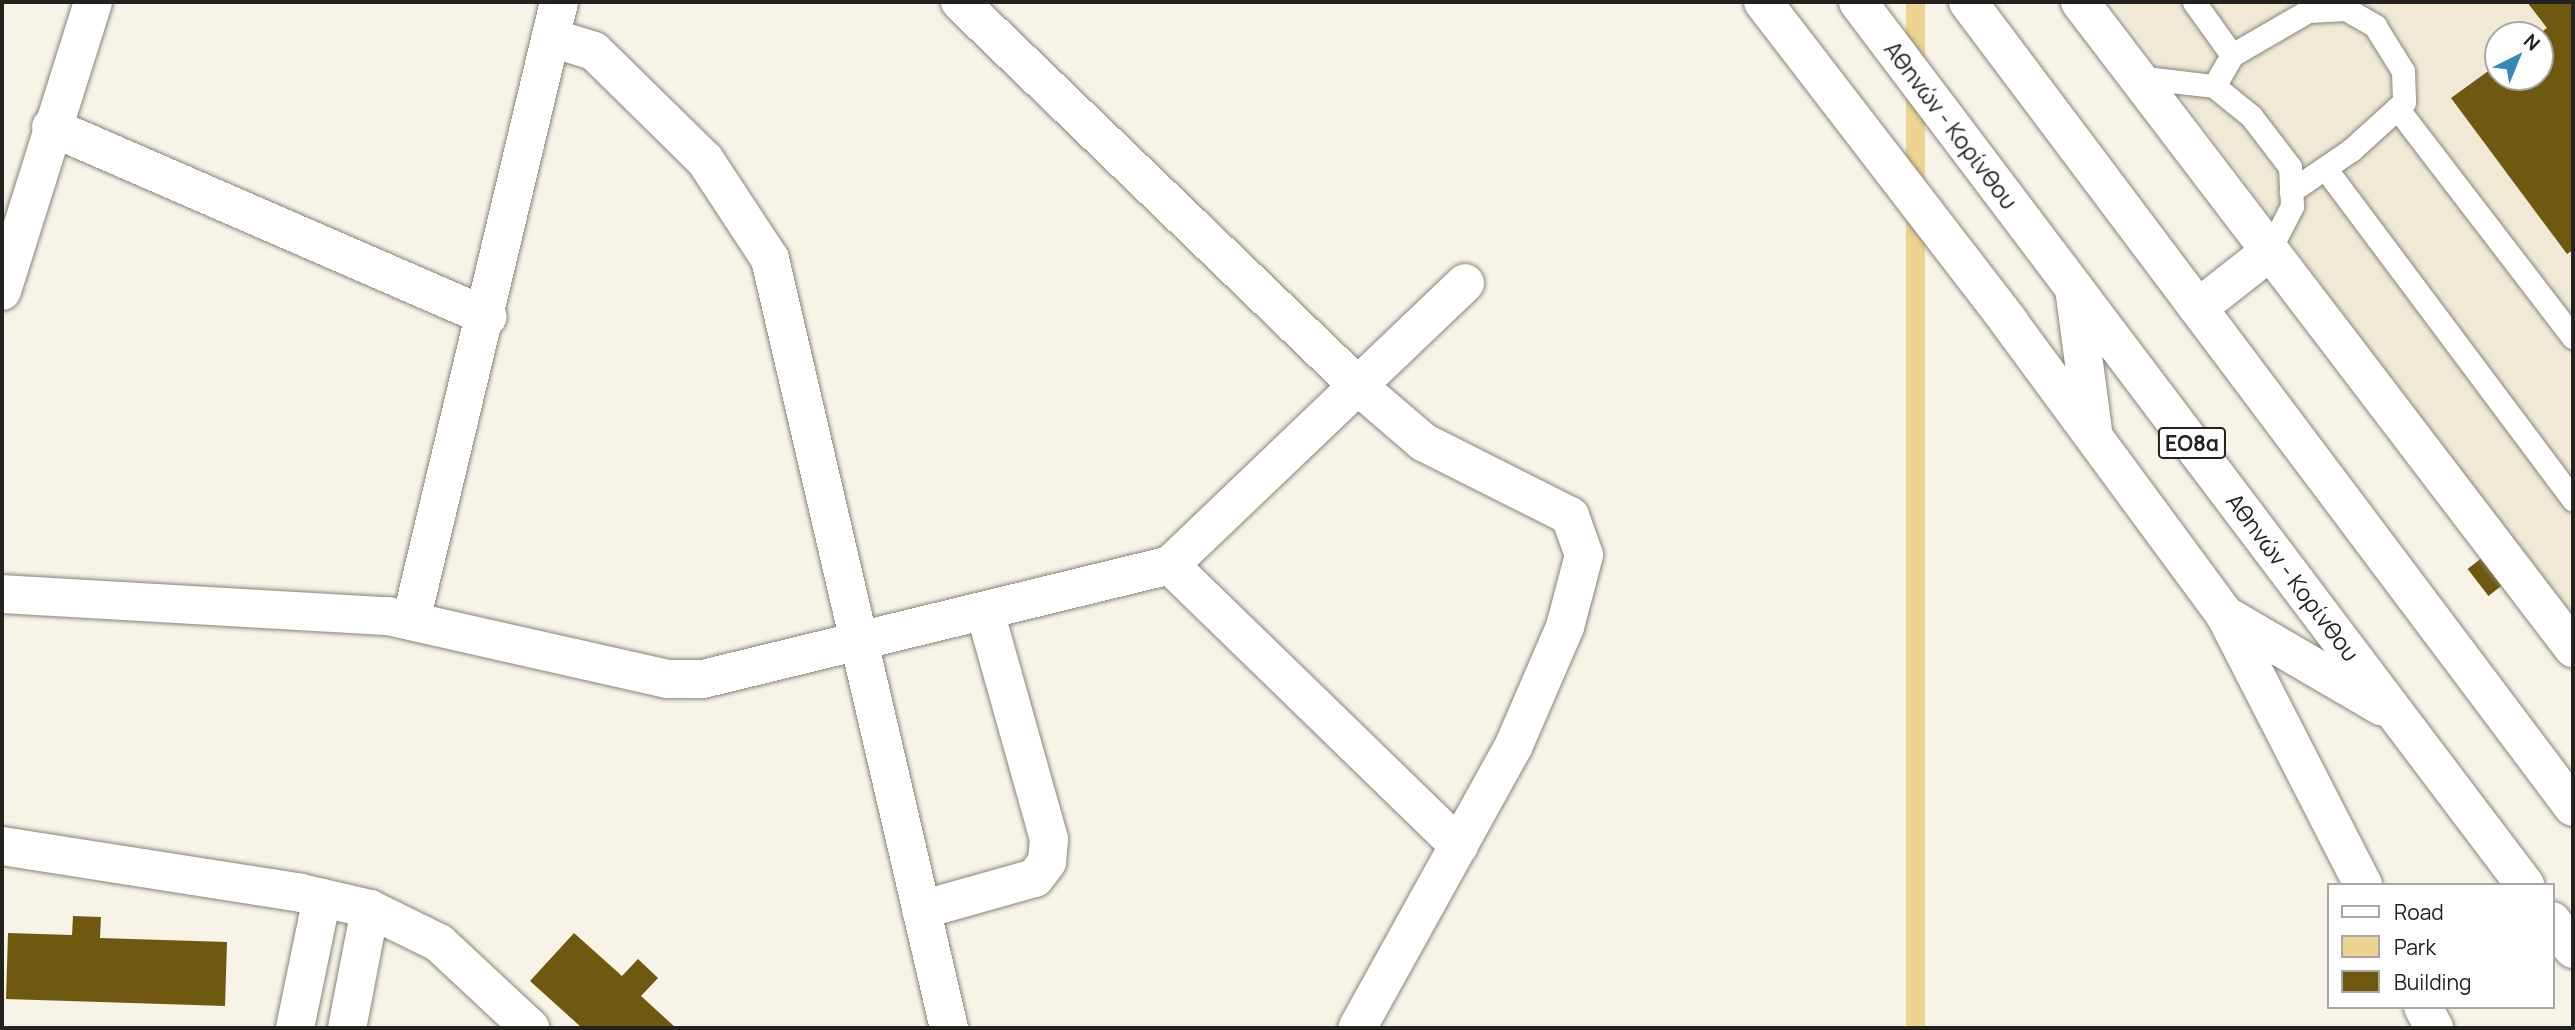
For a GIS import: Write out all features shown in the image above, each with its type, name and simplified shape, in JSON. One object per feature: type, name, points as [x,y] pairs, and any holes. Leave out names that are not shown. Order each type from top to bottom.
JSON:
[{"type":"main road","points":[[2,291],[51,127],[93,2]]},
{"type":"main road","points":[[400,619],[475,312],[552,38],[559,2]]},
{"type":"main road","points":[[960,2],[1358,386],[1423,442],[1570,516],[1584,555],[1565,628],[1513,747],[1357,1028]]},
{"type":"main road","points":[[1763,2],[2094,437],[2225,615],[2362,883]]},
{"type":"main road","name":"Αθηνών - Κορίνθου","points":[[1858,2],[2523,883]]},
{"type":"main road","points":[[1968,2],[2573,807]]},
{"type":"main road","points":[[2080,2],[2268,253],[2573,648]]},
{"type":"main road","points":[[552,38],[594,51],[705,160],[770,259],[949,1028]]},
{"type":"main road","points":[[51,127],[475,312]]},
{"type":"main road","points":[[2198,307],[2268,253]]},
{"type":"main road","points":[[2,594],[400,619],[668,679],[703,678],[1170,565],[1465,283]]},
{"type":"main road","points":[[2073,286],[2094,437]]},
{"type":"main road","points":[[1170,565],[1459,846]]},
{"type":"main road","points":[[921,910],[1035,878],[1047,862],[1049,839],[985,611]]},
{"type":"main road","points":[[2225,615],[2397,715]]},
{"type":"main road","points":[[2,846],[322,898],[370,909],[439,943],[530,1028]]},
{"type":"main road","points":[[296,1028],[322,898]]},
{"type":"main road","points":[[347,1028],[370,909]]},
{"type":"main road","points":[[2554,924],[2573,949]]},
{"type":"main road","points":[[2424,1009],[2434,1028]]},
{"type":"lane","points":[[2194,2],[2232,55]]},
{"type":"lane","points":[[2214,86],[2232,55],[2306,6],[2346,9],[2375,26],[2403,71],[2404,102],[2325,168],[2291,191]]},
{"type":"lane","points":[[2137,77],[2214,86],[2251,116],[2290,167],[2292,206],[2268,253]]},
{"type":"lane","points":[[2396,108],[2573,337]]},
{"type":"lane","points":[[2325,168],[2573,499]]},
{"type":"shaded area","points":[[2111,2],[2573,2],[2573,621]]},
{"type":"green space","points":[[1906,2],[1925,2],[1925,1028],[1906,1028]]},
{"type":"building","points":[[2527,2],[2573,2],[2573,250],[2567,254],[2451,98],[2484,74],[2484,91],[2554,91],[2554,21],[2542,21]]},
{"type":"building","points":[[2492,550],[2513,577],[2489,596],[2468,569]]},
{"type":"building","points":[[73,916],[101,917],[100,938],[227,942],[225,1006],[6,999],[8,933],[72,935]]},
{"type":"building","points":[[574,933],[622,976],[638,959],[658,978],[641,996],[676,1028],[582,1028],[530,981]]}]
